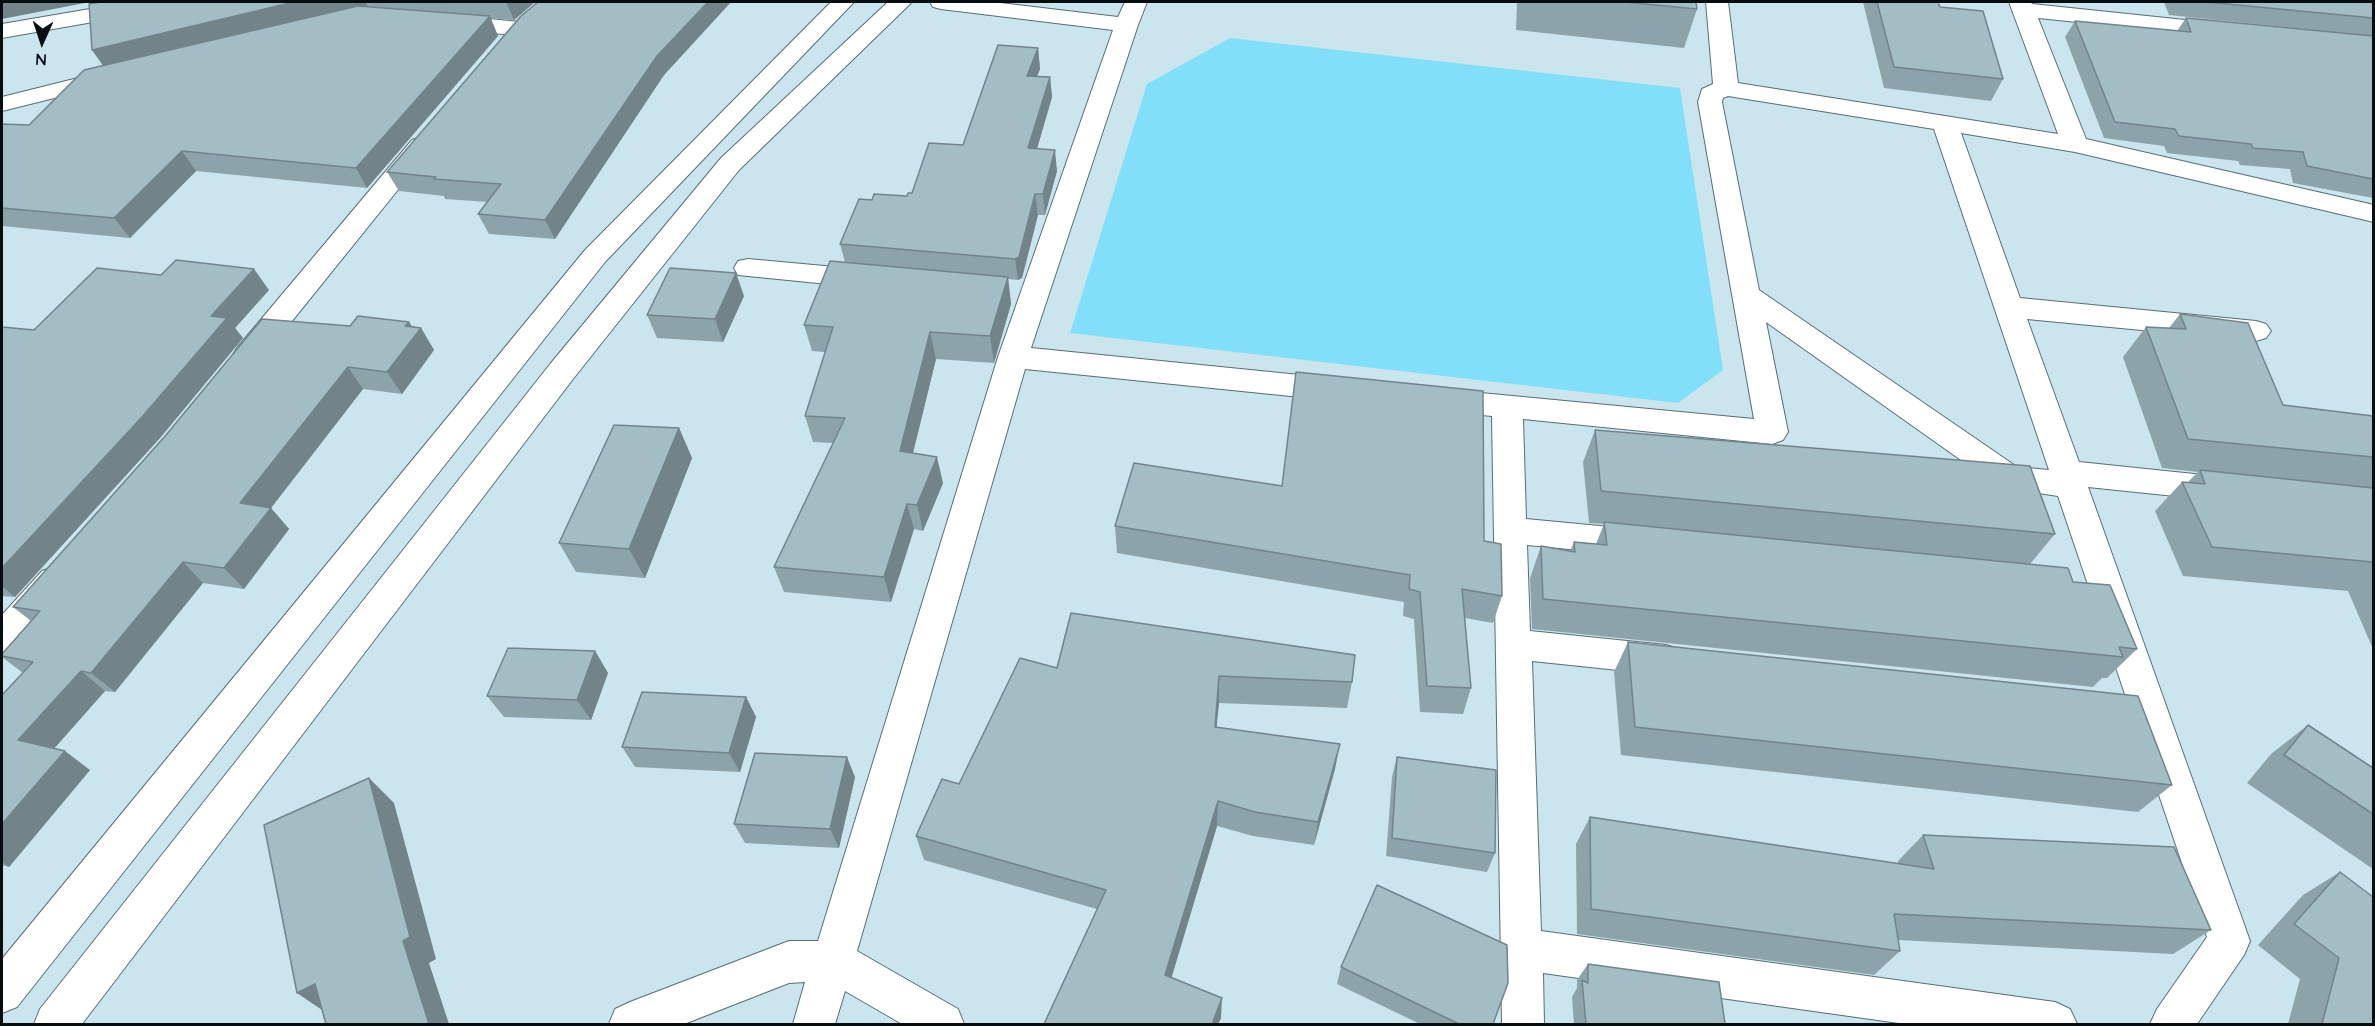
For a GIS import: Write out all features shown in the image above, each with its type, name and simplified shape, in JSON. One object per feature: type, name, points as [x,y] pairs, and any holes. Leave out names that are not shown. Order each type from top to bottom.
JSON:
[{"type":"street","points":[[2,31],[167,2]]},
{"type":"street","points":[[2,992],[595,256],[843,2]]},
{"type":"street","points":[[55,1024],[562,371],[730,164],[901,2]]},
{"type":"street","points":[[814,1024],[1013,357],[1022,293],[1131,13],[941,2]]},
{"type":"street","points":[[1717,2],[1726,88]]},
{"type":"street","points":[[2075,144],[2022,6],[2245,32]]},
{"type":"street","points":[[427,20],[528,22],[497,56]]},
{"type":"street","points":[[2,104],[133,71]]},
{"type":"street","points":[[1413,398],[1772,432],[1710,102],[1711,94],[1726,88],[2075,144],[2373,214]]},
{"type":"street","points":[[1945,123],[2229,941],[2172,1024]]},
{"type":"street","points":[[232,374],[435,129]]},
{"type":"street","points":[[748,268],[891,281]]},
{"type":"street","points":[[1746,294],[2010,478],[2068,479],[2255,493]]},
{"type":"street","points":[[2009,307],[2256,331]]},
{"type":"street","points":[[1013,357],[1366,393]]},
{"type":"street","points":[[1507,407],[1523,1024]]},
{"type":"street","points":[[1510,530],[1677,546]]},
{"type":"street","points":[[2,639],[70,562]]},
{"type":"street","points":[[2071,585],[2107,589]]},
{"type":"street","points":[[1513,644],[1701,663]]},
{"type":"street","points":[[2113,707],[2148,711]]},
{"type":"street","points":[[1521,949],[2055,1024]]},
{"type":"street","points":[[630,1024],[789,962],[834,962],[942,1024]]},
{"type":"shaded area","points":[[1230,38],[1680,88],[1723,370],[1678,403],[1070,333],[1147,84]]},
{"type":"building","points":[[101,2],[294,2],[92,50],[89,4]]},
{"type":"building","points":[[538,2],[708,2],[657,56],[545,220],[478,214],[501,184],[434,179],[436,177],[387,172],[521,16]]},
{"type":"building","points":[[1625,2],[1696,2],[1697,9]]},
{"type":"building","points":[[1877,2],[1938,2],[1940,7],[1983,11],[2003,79],[1894,67]]},
{"type":"building","points":[[2206,2],[2373,2],[2373,18]]},
{"type":"building","points":[[358,6],[490,16],[356,168],[182,151],[114,218],[2,208],[2,124],[29,125],[84,70]]},
{"type":"building","points":[[2186,18],[2373,36],[2373,179],[2307,166],[2303,152],[2253,148],[2251,144],[2179,136],[2175,129],[2115,122],[2075,21],[2191,32]]},
{"type":"building","points":[[998,45],[1038,48],[1027,76],[1050,77],[1028,148],[1055,150],[1043,194],[1035,194],[1019,257],[1015,259],[840,244],[859,199],[872,200],[874,194],[907,196],[908,193],[912,193],[929,143],[963,145]]},
{"type":"building","points":[[176,260],[254,269],[211,316],[227,318],[142,417],[2,568],[2,327],[34,330],[97,268],[161,275]]},
{"type":"building","points":[[830,261],[1008,277],[990,336],[930,332],[900,451],[937,457],[917,505],[907,504],[884,577],[774,567],[845,418],[805,416],[833,327],[804,325]]},
{"type":"building","points":[[670,268],[736,273],[715,319],[647,315]]},
{"type":"building","points":[[2180,314],[2248,323],[2283,405],[2373,416],[2373,457],[2188,439],[2146,327],[2186,329]]},
{"type":"building","points":[[358,316],[409,322],[405,326],[421,328],[387,372],[348,367],[240,503],[271,508],[224,568],[183,562],[91,673],[81,671],[18,740],[65,751],[2,824],[2,695],[33,662],[2,656],[2,654],[40,611],[13,607],[166,435],[262,319],[350,326]]},
{"type":"building","points":[[1296,372],[1483,391],[1484,541],[1501,544],[1502,596],[1462,589],[1471,688],[1427,686],[1420,592],[1409,589],[1410,575],[1115,526],[1134,463],[1282,486]]},
{"type":"building","points":[[614,425],[679,428],[629,549],[559,543]]},
{"type":"building","points":[[1595,430],[2030,466],[2055,534],[1601,491]]},
{"type":"building","points":[[2200,470],[2373,488],[2373,562],[2212,547],[2182,482],[2205,484]]},
{"type":"building","points":[[1604,522],[2068,568],[2073,582],[2110,585],[2137,649],[2119,647],[2123,657],[1543,599],[1541,546],[1575,552],[1574,542],[1607,545]]},
{"type":"building","points":[[1071,613],[1355,655],[1352,682],[1219,676],[1215,727],[1340,744],[1318,822],[1255,812],[1218,801],[1165,975],[1222,998],[1212,1024],[1044,1024],[1106,890],[916,836],[942,779],[959,784],[1020,658],[1057,668]]},
{"type":"building","points":[[1628,642],[2138,696],[2172,785],[1635,727]]},
{"type":"building","points":[[508,648],[595,651],[577,700],[487,696]]},
{"type":"building","points":[[642,692],[746,697],[729,753],[622,747]]},
{"type":"building","points":[[2308,725],[2373,768],[2373,814],[2284,755]]},
{"type":"building","points":[[755,753],[847,757],[830,829],[734,824]]},
{"type":"building","points":[[1397,757],[1496,770],[1495,853],[1392,838]]},
{"type":"building","points":[[369,778],[410,937],[403,941],[429,1024],[326,1024],[315,984],[297,993],[264,825]]},
{"type":"building","points":[[1590,817],[1934,869],[1923,835],[2174,847],[2211,930],[1894,914],[1900,951],[1591,909]]},
{"type":"building","points":[[2340,872],[2373,897],[2373,1024],[2322,1024],[2339,958],[2294,924]]},
{"type":"building","points":[[1377,885],[1507,945],[1508,983],[1493,1024],[1459,1024],[1341,967]]},
{"type":"building","points":[[1588,964],[1719,982],[1725,1024],[1586,1024],[1582,980],[1588,983]]}]
